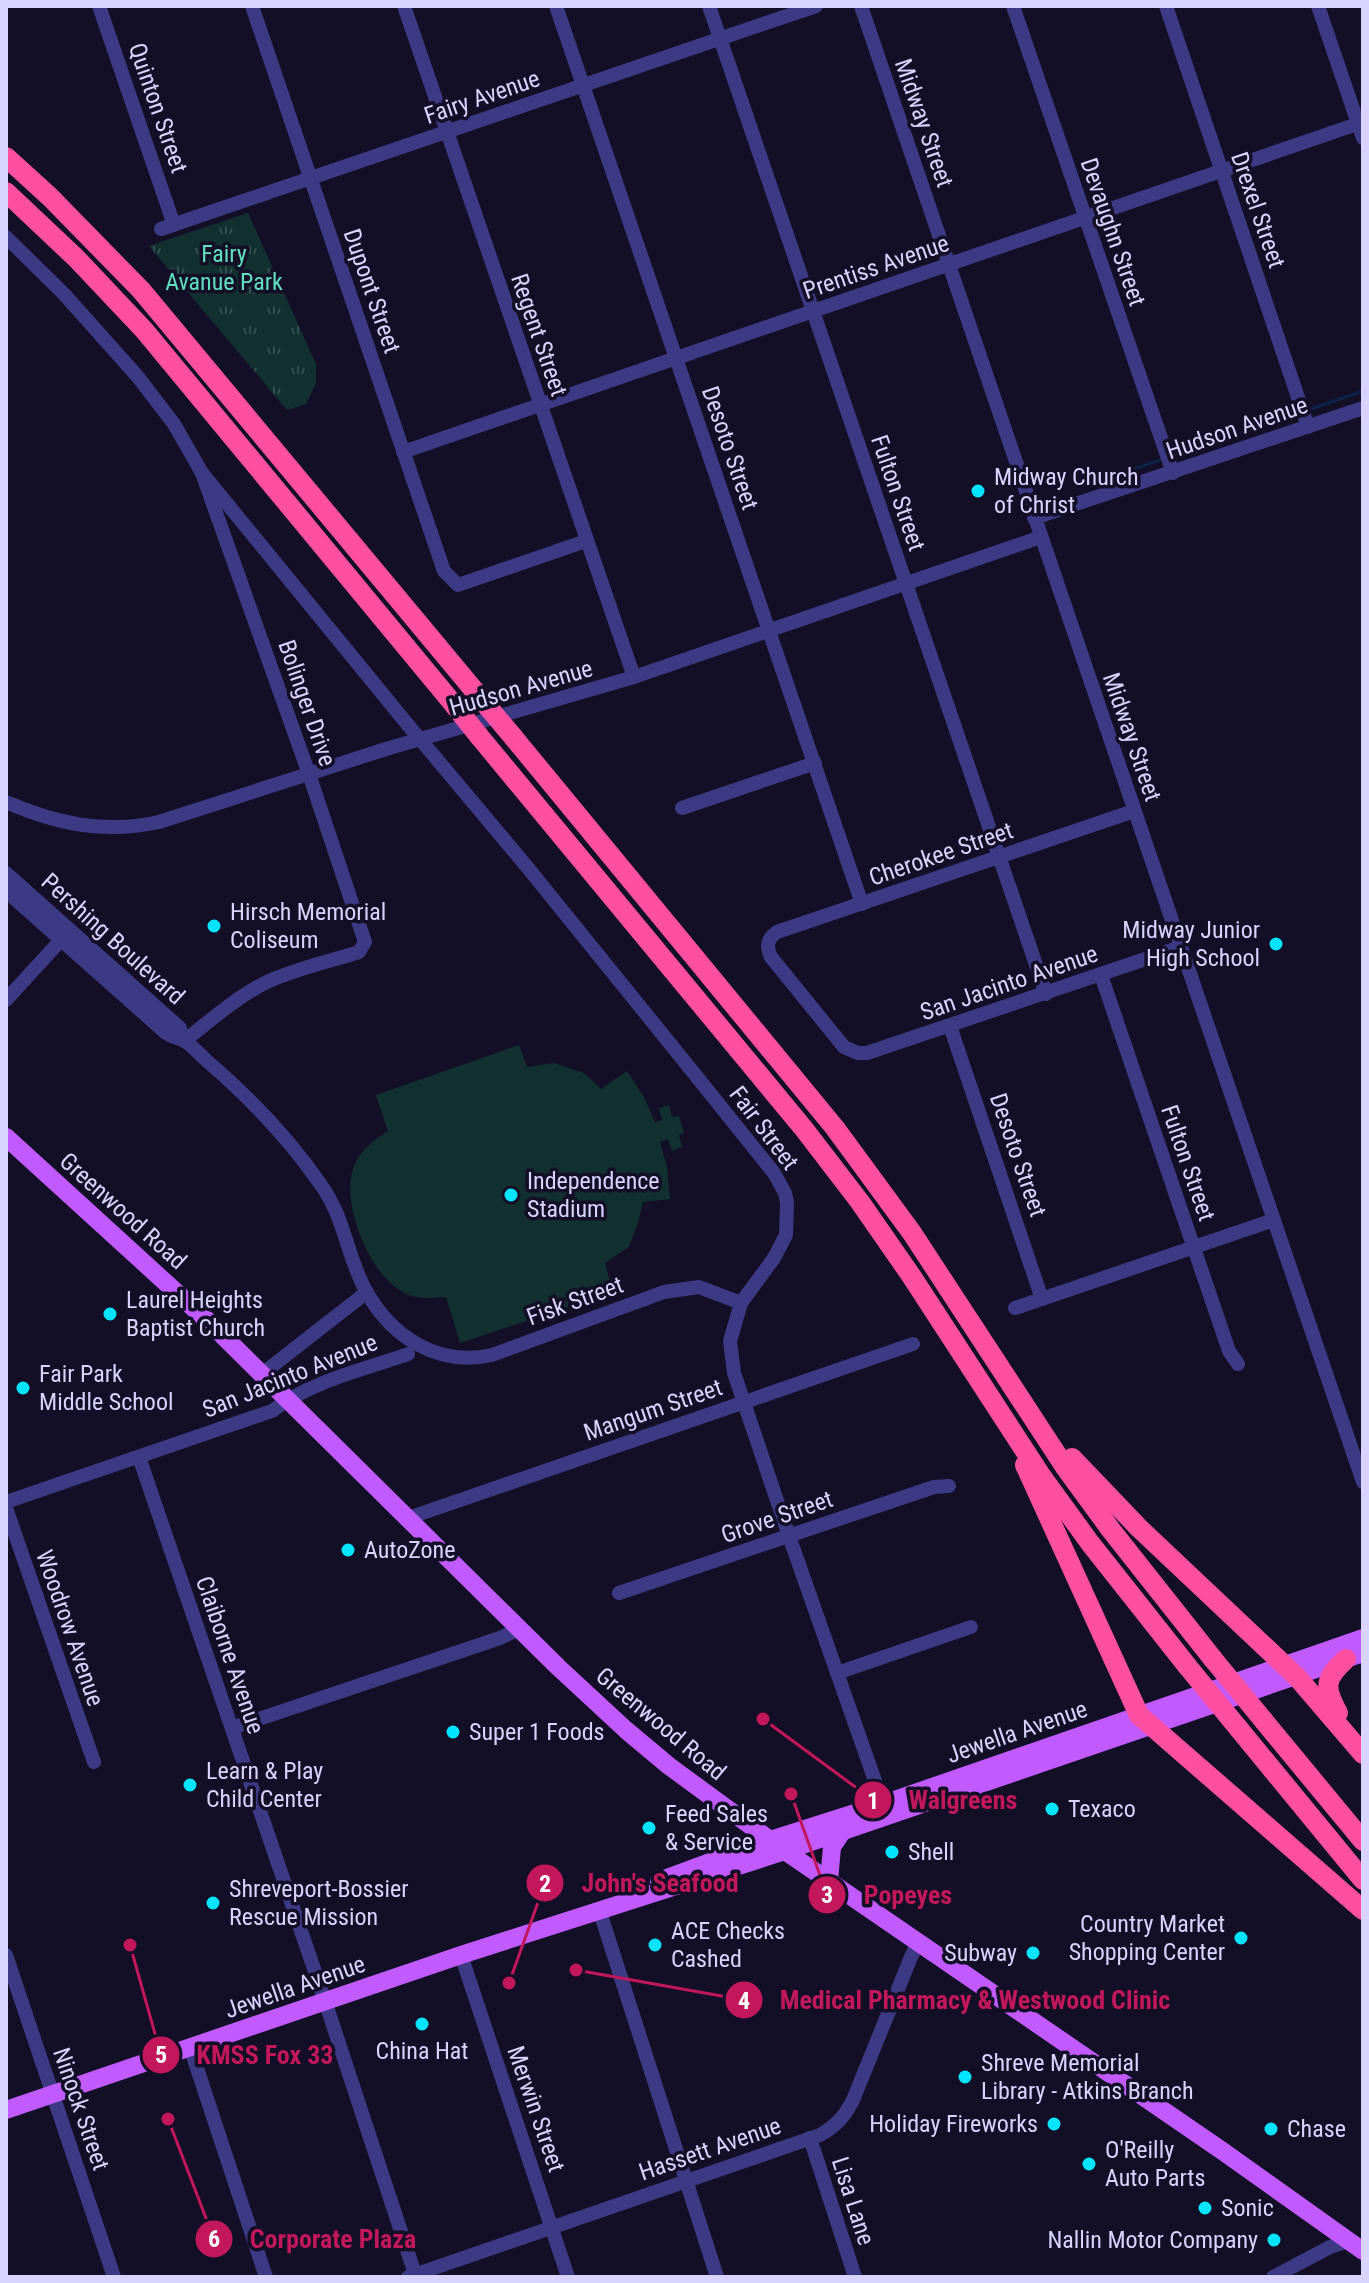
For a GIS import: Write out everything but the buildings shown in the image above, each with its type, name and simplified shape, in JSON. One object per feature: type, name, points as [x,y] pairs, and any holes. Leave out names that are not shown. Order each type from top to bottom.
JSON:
[{"type":"highway","points":[[6,157],[141,290],[835,1128],[912,1233],[1031,1415],[1111,1530],[1363,1841]]},
{"type":"highway","points":[[6,192],[90,271],[144,330],[804,1129],[912,1277],[1015,1438],[1090,1543],[1363,1880]]},
{"type":"highway","points":[[1031,1415],[1139,1528],[1291,1671],[1363,1754]]},
{"type":"highway","points":[[1015,1438],[1030,1480],[1145,1721],[1363,1910]]},
{"type":"highway","points":[[1355,1656],[1332,1673],[1327,1690],[1363,1754]]},
{"type":"main road","name":"Greenwood Road","points":[[6,1137],[262,1374],[519,1629],[619,1724],[669,1766],[778,1846],[1232,2157],[1356,2246]]},
{"type":"main road","name":"Jewella Avenue","points":[[1291,1671],[1363,1638]]},
{"type":"main road","name":"Jewella Avenue","points":[[6,2110],[599,1909],[663,1892],[778,1846],[1291,1671],[1355,1656]]},
{"type":"main road","name":"Jewella Avenue","points":[[778,1846],[842,1832],[885,1810]]},
{"type":"main road","points":[[829,1881],[832,1847],[842,1832]]},
{"type":"street","name":"Quinton Street","points":[[99,6],[168,227]]},
{"type":"street","name":"Dupont Street","points":[[252,6],[444,571],[458,585],[586,541]]},
{"type":"street","name":"Regent Street","points":[[404,6],[634,677]]},
{"type":"street","name":"Desoto Street","points":[[556,6],[862,904]]},
{"type":"street","name":"Fulton Street","points":[[709,6],[1046,994]]},
{"type":"street","name":"Fairy Avenue","points":[[168,227],[816,6]]},
{"type":"street","name":"Midway Street","points":[[861,6],[1363,1482]]},
{"type":"street","name":"Devaughn Street","points":[[1013,6],[1173,473]]},
{"type":"street","name":"Drexel Street","points":[[1166,6],[1308,427]]},
{"type":"street","points":[[1318,6],[1361,128]]},
{"type":"street","name":"Prentiss Avenue","points":[[403,452],[1221,171],[1361,128]]},
{"type":"street","name":"Bolinger Drive","points":[[6,237],[64,294],[138,377],[174,424],[202,473],[408,725]]},
{"type":"street","name":"Hudson Avenue","points":[[1034,518],[1363,408]]},
{"type":"street","name":"Bolinger Drive","points":[[184,1041],[265,983],[359,952],[365,942],[202,473]]},
{"type":"street","name":"Hudson Avenue","points":[[6,802],[33,814],[71,824],[124,828],[159,822],[386,749],[634,677],[1041,537]]},
{"type":"street","name":"Fair Street","points":[[408,725],[774,1173],[787,1202],[786,1235],[774,1258],[741,1303],[730,1341],[734,1373],[885,1810]]},
{"type":"street","points":[[682,808],[815,763]]},
{"type":"street","name":"Cherokee Street","points":[[849,1050],[771,957],[767,945],[771,937],[777,932],[1134,811]]},
{"type":"street","name":"Pershing Boulevard","points":[[6,873],[180,1028],[184,1041]]},
{"type":"street","name":"Pershing Boulevard","points":[[6,891],[166,1033],[184,1041],[275,1127],[321,1185],[340,1219],[367,1292],[389,1321],[424,1348]]},
{"type":"street","points":[[6,1000],[60,941]]},
{"type":"street","name":"San Jacinto Avenue","points":[[849,1050],[867,1053],[1181,947]]},
{"type":"street","name":"Fulton Street","points":[[1101,975],[1229,1351],[1238,1364]]},
{"type":"street","name":"Desoto Street","points":[[950,1026],[1042,1299]]},
{"type":"street","points":[[1015,1308],[1274,1220]]},
{"type":"street","name":"Fisk Street","points":[[424,1348],[459,1359],[481,1357],[664,1292],[699,1287],[741,1303]]},
{"type":"street","points":[[262,1374],[367,1292]]},
{"type":"street","name":"Mangum Street","points":[[408,1518],[913,1344]]},
{"type":"street","name":"San Jacinto Avenue","points":[[6,1502],[272,1411],[305,1390],[408,1354]]},
{"type":"street","name":"Claiborne Avenue","points":[[139,1457],[325,2001],[413,2276]]},
{"type":"street","name":"Grove Street","points":[[619,1593],[934,1487],[949,1486]]},
{"type":"street","name":"Woodrow Avenue","points":[[6,1508],[94,1762]]},
{"type":"street","points":[[837,1673],[971,1627]]},
{"type":"street","points":[[232,1728],[519,1629]]},
{"type":"street","points":[[599,1909],[717,2277]]},
{"type":"street","name":"Hassett Avenue","points":[[413,2276],[831,2129],[847,2112],[918,1943]]},
{"type":"street","name":"Ninock Street","points":[[6,1955],[114,2277]]},
{"type":"street","name":"Merwin Street","points":[[461,1955],[568,2277]]},
{"type":"street","points":[[190,2047],[266,2277]]},
{"type":"street","name":"Lisa Lane","points":[[810,2138],[855,2277]]},
{"type":"street","points":[[1273,2277],[1330,2247],[1356,2246]]},
{"type":"green space","name":"Fairy Avanue Park","points":[[248,213],[316,364],[316,383],[306,404],[287,410],[149,246]]},
{"type":"green space","name":"Independence Stadium","points":[[519,1045],[527,1067],[554,1063],[584,1073],[601,1089],[627,1071],[655,1122],[662,1120],[659,1108],[669,1105],[672,1117],[679,1116],[684,1133],[679,1135],[682,1147],[672,1151],[668,1139],[660,1142],[667,1167],[670,1199],[643,1202],[629,1247],[605,1263],[613,1292],[460,1343],[446,1297],[409,1295],[395,1287],[371,1258],[355,1219],[350,1182],[360,1155],[388,1131],[376,1095]]},
{"type":"waterway","points":[[1311,409],[1363,391]]},
{"type":"waterway","points":[[1175,455],[1296,414]]},
{"type":"waterway","points":[[1079,488],[1160,460]]},
{"type":"place","name":"Midway Church of Christ","points":[[978,491]]},
{"type":"place","name":"Hirsch Memorial Coliseum","points":[[214,926]]},
{"type":"place","name":"Midway Junior High School","points":[[1276,944]]},
{"type":"place","name":"Independence Stadium","points":[[511,1195]]},
{"type":"place","name":"Laurel Heights Baptist Church","points":[[110,1314]]},
{"type":"place","name":"Fair Park Middle School","points":[[23,1388]]},
{"type":"place","name":"AutoZone","points":[[348,1550]]},
{"type":"place","name":"Walgreens","points":[[763,1719]]},
{"type":"place","name":"Super 1 Foods","points":[[453,1732]]},
{"type":"place","name":"Learn & Play Child Center","points":[[190,1785]]},
{"type":"place","name":"Popeyes","points":[[791,1794]]},
{"type":"place","name":"Texaco","points":[[1052,1809]]},
{"type":"place","name":"Feed Sales & Service","points":[[649,1828]]},
{"type":"place","name":"Shell","points":[[892,1852]]},
{"type":"place","name":"Shreveport-Bossier Rescue Mission","points":[[213,1903]]},
{"type":"place","name":"Country Market Shopping Center","points":[[1241,1938]]},
{"type":"place","name":"KMSS Fox 33","points":[[130,1945]]},
{"type":"place","name":"ACE Checks Cashed","points":[[655,1945]]},
{"type":"place","name":"Subway","points":[[1033,1953]]},
{"type":"place","name":"Medical Pharmacy & Westwood Clinic","points":[[576,1970]]},
{"type":"place","name":"John's Seafood","points":[[509,1983]]},
{"type":"place","name":"China Hat","points":[[422,2024]]},
{"type":"place","name":"Shreve Memorial Library - Atkins Branch","points":[[965,2077]]},
{"type":"place","name":"Corporate Plaza","points":[[168,2119]]},
{"type":"place","name":"Holiday Fireworks","points":[[1054,2124]]},
{"type":"place","name":"Chase","points":[[1271,2129]]},
{"type":"place","name":"O'Reilly Auto Parts","points":[[1089,2164]]},
{"type":"place","name":"Sonic","points":[[1205,2208]]},
{"type":"place","name":"Nallin Motor Company","points":[[1274,2240]]}]
